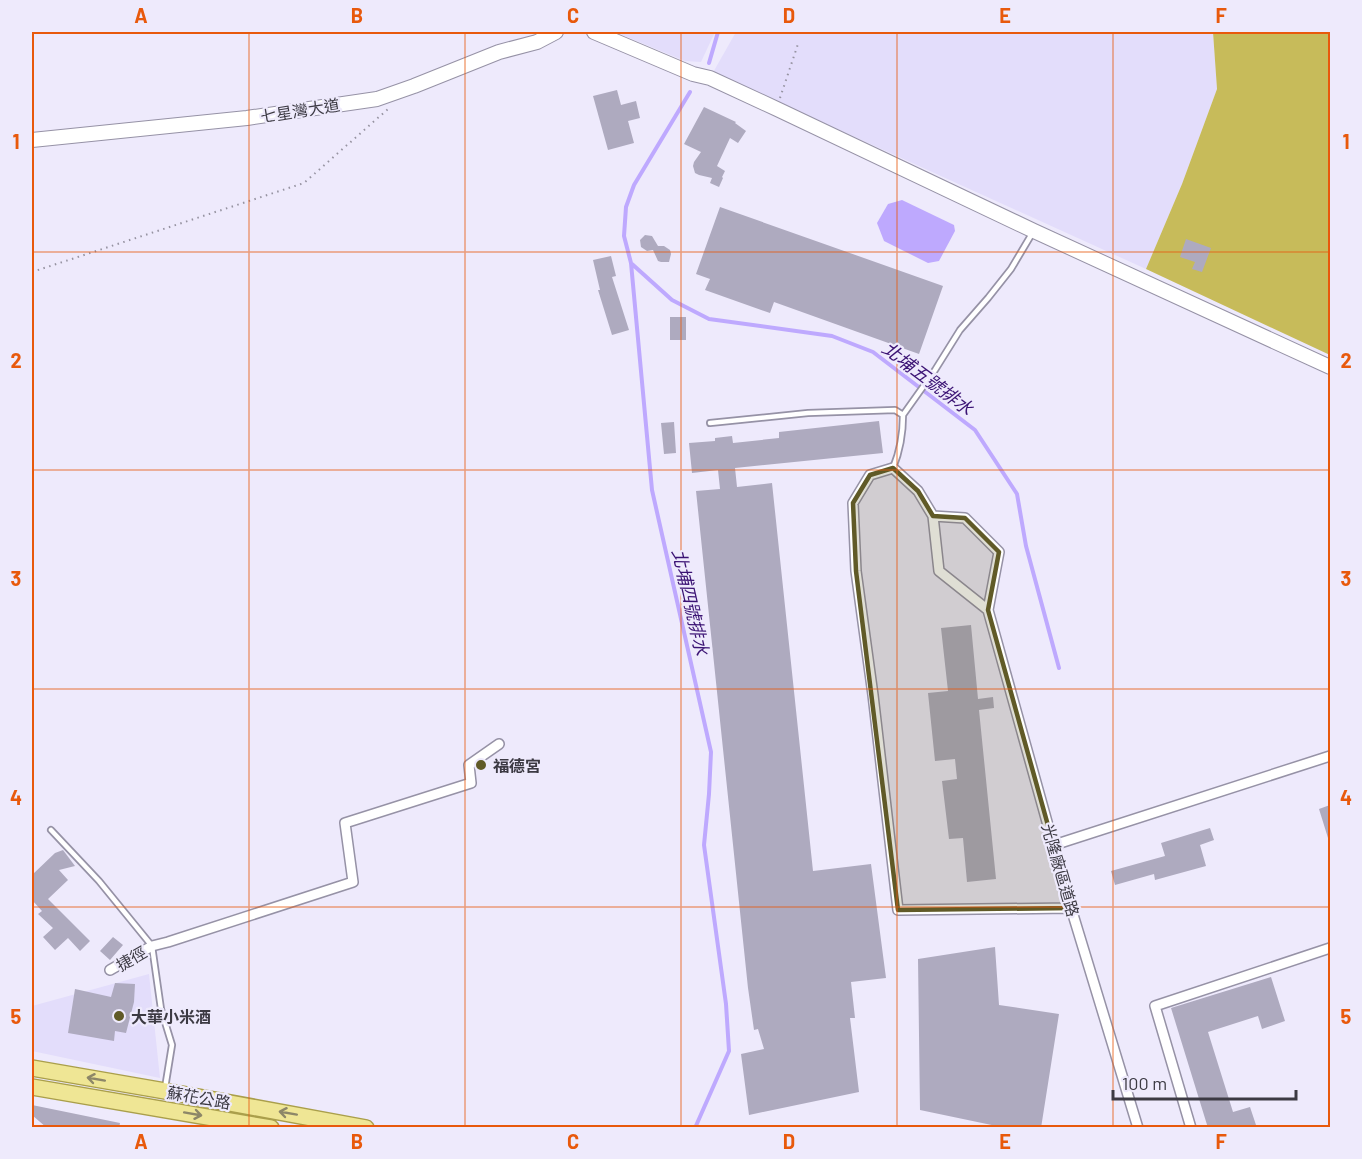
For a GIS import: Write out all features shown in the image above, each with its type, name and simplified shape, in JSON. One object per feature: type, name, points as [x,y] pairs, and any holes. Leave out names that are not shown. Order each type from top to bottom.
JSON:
[{"type":"main road","name":"蘇花公路","points":[[32,1068],[366,1128]]},
{"type":"main road","name":"蘇花公路","points":[[32,1087],[271,1128]]},
{"type":"main road","points":[[160,1108],[165,1091]]},
{"type":"street","name":"七星灣大道","points":[[32,140],[247,118],[377,99],[499,52],[537,42],[556,32]]},
{"type":"street","points":[[594,32],[693,74],[710,78],[1034,231],[1330,366]]},
{"type":"street","points":[[988,610],[939,571],[933,516],[918,491],[892,468],[870,475],[853,502],[856,571],[898,910],[1071,908]]},
{"type":"street","name":"光隆廠區道路","points":[[933,516],[965,518],[999,552],[988,610],[1071,908],[1138,1128]]},
{"type":"street","name":"捷徑","points":[[110,970],[152,945],[168,942],[353,882],[345,823],[471,783],[469,765],[499,744]]},
{"type":"street","points":[[1054,844],[1330,756]]},
{"type":"street","points":[[1191,1128],[1155,1006],[1330,948]]},
{"type":"lane","points":[[892,468],[899,453],[903,415],[960,330],[1011,269],[1034,231]]},
{"type":"lane","points":[[710,423],[808,413],[870,410],[895,410],[903,415]]},
{"type":"lane","points":[[51,830],[99,881],[152,945],[161,1009],[172,1045],[165,1091]]},
{"type":"path","points":[[777,109],[798,44]]},
{"type":"path","points":[[32,272],[304,183],[388,109]]},
{"type":"highlighted area","points":[[893,468],[918,491],[933,516],[965,518],[999,552],[988,610],[1071,908],[898,910],[856,571],[853,503],[870,475]]},
{"type":"shaded area","points":[[615,32],[715,32],[701,62],[685,61]]},
{"type":"shaded area","points":[[736,32],[1213,32],[1217,89],[1182,184],[1146,269],[791,108],[711,76]]},
{"type":"shaded area","points":[[1213,32],[1330,32],[1330,355],[1146,269],[1182,184],[1217,89]]},
{"type":"shaded area","points":[[902,200],[954,225],[955,231],[939,261],[928,263],[884,241],[877,223],[888,204]]},
{"type":"shaded area","points":[[149,974],[160,1078],[32,1051],[32,1006]]},
{"type":"building","points":[[617,90],[621,105],[636,101],[640,118],[628,121],[634,143],[608,150],[593,96]]},
{"type":"building","points":[[704,107],[736,122],[746,131],[738,143],[730,138],[717,166],[725,171],[719,187],[710,183],[712,178],[695,173],[694,162],[701,152],[684,144]]},
{"type":"building","points":[[720,207],[943,286],[919,354],[774,302],[770,313],[705,290],[710,279],[696,274]]},
{"type":"building","points":[[645,235],[652,236],[658,246],[664,246],[670,250],[669,262],[658,261],[653,250],[647,251],[641,247],[640,240]]},
{"type":"building","points":[[1186,239],[1211,248],[1202,272],[1192,269],[1195,262],[1180,257]]},
{"type":"building","points":[[611,256],[616,276],[612,277],[629,330],[612,335],[598,290],[600,290],[593,260]]},
{"type":"building","points":[[670,317],[686,317],[686,340],[670,340]]},
{"type":"building","points":[[879,421],[883,453],[735,468],[737,487],[772,483],[813,871],[871,864],[886,978],[851,982],[855,1018],[850,1018],[859,1092],[749,1115],[741,1054],[764,1049],[758,1029],[754,1030],[748,988],[696,491],[720,489],[718,470],[692,473],[689,443],[715,441],[715,438],[732,436],[733,443],[779,438],[779,432]]},
{"type":"building","points":[[674,422],[676,453],[664,454],[661,423]]},
{"type":"building","points":[[971,625],[978,699],[993,697],[994,708],[979,710],[996,879],[967,882],[963,838],[949,839],[942,781],[957,779],[955,759],[935,761],[928,693],[948,691],[941,628]]},
{"type":"building","points":[[1330,805],[1330,838],[1328,838],[1319,809]]},
{"type":"building","points":[[1210,828],[1214,840],[1200,845],[1206,866],[1155,880],[1154,874],[1115,885],[1111,871],[1165,856],[1161,843]]},
{"type":"building","points":[[63,850],[75,866],[59,870],[68,880],[48,899],[90,941],[80,951],[68,938],[55,950],[43,937],[53,928],[38,914],[42,911],[32,900],[32,875],[55,853]]},
{"type":"building","points":[[113,937],[123,945],[110,960],[100,951]]},
{"type":"building","points":[[995,947],[999,1005],[1059,1014],[1041,1128],[1006,1128],[920,1110],[918,959]]},
{"type":"building","points":[[1271,977],[1285,1021],[1262,1029],[1258,1016],[1208,1032],[1233,1112],[1250,1107],[1257,1128],[1208,1128],[1171,1008]]},
{"type":"building","points":[[115,983],[135,984],[134,1002],[126,1033],[115,1031],[114,1041],[68,1033],[75,989],[111,997]]},
{"type":"building","points":[[32,1105],[120,1123],[119,1128],[47,1128],[32,1115]]},
{"type":"waterway","name":"北埔四號排水","points":[[709,63],[718,32]]},
{"type":"waterway","name":"北埔四號排水","points":[[690,92],[634,185],[626,207],[624,236],[631,263],[652,490],[711,752],[704,845],[726,1004],[729,1051],[695,1128]]},
{"type":"waterway","name":"北埔五號排水","points":[[632,264],[672,300],[709,319],[832,336],[873,352],[975,430],[1017,494],[1026,546],[1059,668]]},
{"type":"place","name":"福德宮","points":[[481,765]]},
{"type":"place","name":"大華小米酒","points":[[119,1016]]}]
